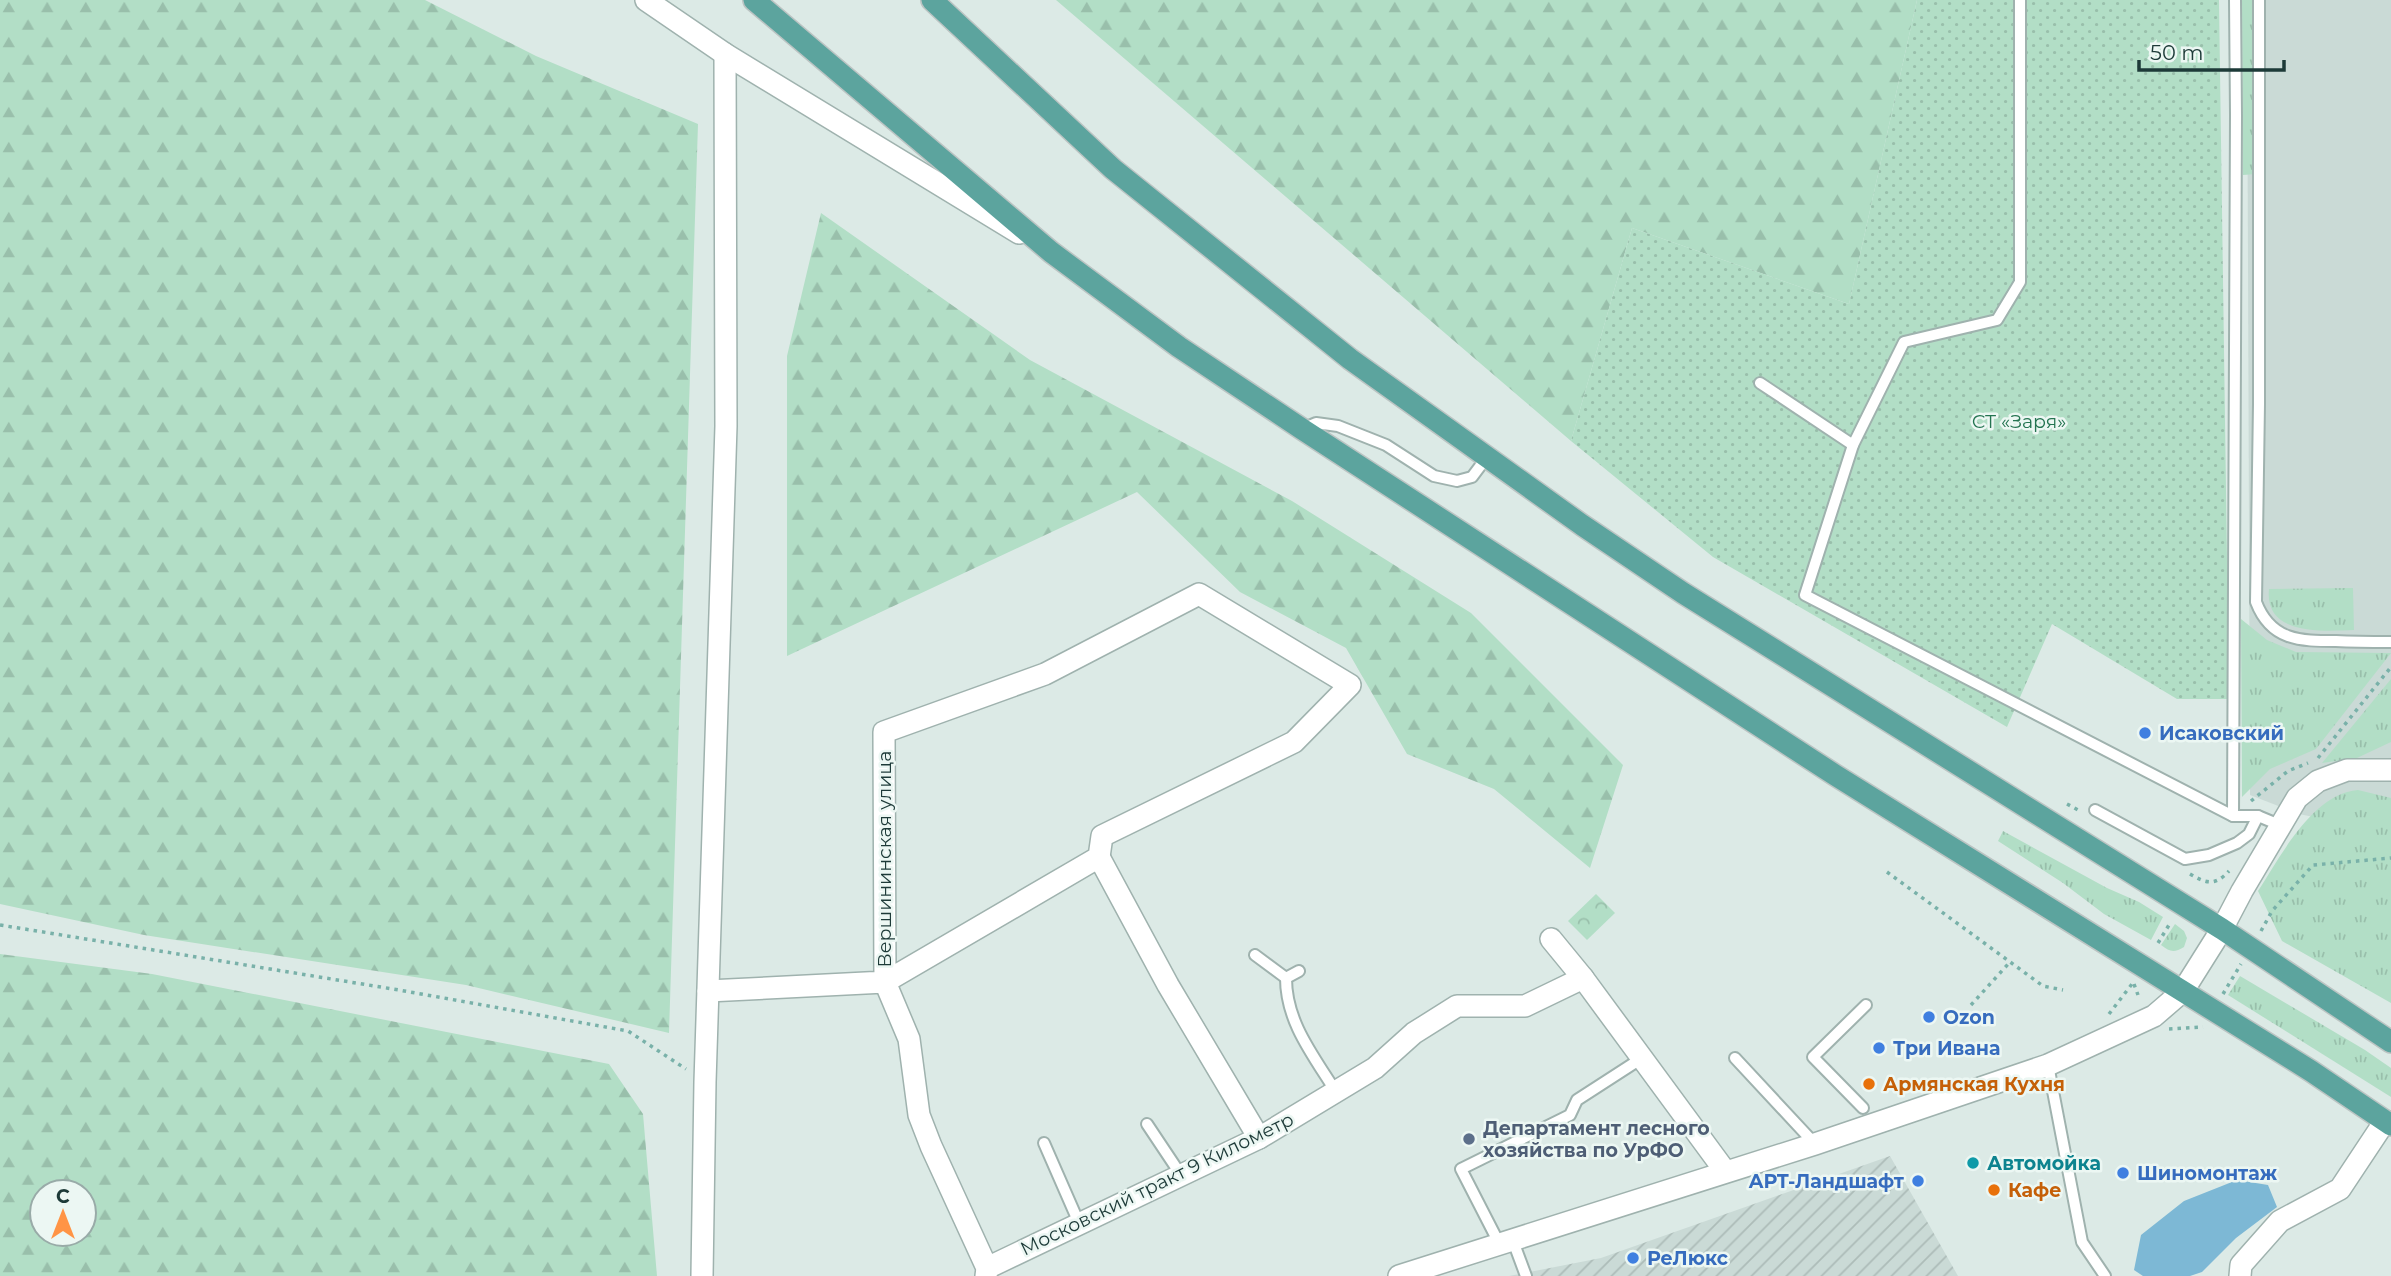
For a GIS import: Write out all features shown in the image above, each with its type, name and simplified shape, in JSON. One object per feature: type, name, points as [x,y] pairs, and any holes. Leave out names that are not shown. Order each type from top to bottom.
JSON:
[{"type":"main road","points":[[754,0],[1051,252],[1179,346],[1302,429],[1835,775],[2311,1071],[2388,1123]]},
{"type":"main road","points":[[932,0],[1113,169],[1350,359],[1582,525],[1683,593],[2222,929],[2391,1042]]},
{"type":"street","points":[[646,0],[725,54],[1051,252]]},
{"type":"street","points":[[702,1276],[705,1082],[726,426],[725,54]]},
{"type":"street","name":"Вершининская улица","points":[[987,1272],[919,1115],[909,1039],[885,982],[884,732],[1045,674],[1199,594],[1350,685],[1294,742],[1102,836],[1099,857]]},
{"type":"street","points":[[1399,1276],[1815,1144],[2048,1065],[2154,1016],[2183,991],[2297,798],[2318,781],[2347,770],[2391,770]]},
{"type":"street","points":[[708,991],[885,982],[1099,857],[1168,985],[1259,1138]]},
{"type":"street","points":[[1551,939],[1726,1171]]},
{"type":"street","name":"Московский тракт 9 Километр","points":[[987,1272],[1079,1223],[1259,1138],[1375,1068],[1414,1033],[1457,1006],[1525,1006],[1583,978]]},
{"type":"street","points":[[2240,1276],[2241,1265],[2280,1220],[2340,1189],[2388,1123]]},
{"type":"lane","points":[[2020,0],[2020,282],[1997,320],[1904,342],[1853,445],[1805,595],[2233,816],[2258,816],[2282,826]]},
{"type":"lane","points":[[2233,816],[2235,0]]},
{"type":"lane","points":[[2259,0],[2256,602],[2261,615],[2271,626],[2293,639],[2391,642]]},
{"type":"lane","points":[[1760,383],[1853,445]]},
{"type":"lane","points":[[1302,429],[1316,424],[1338,426],[1386,445],[1434,476],[1457,481],[1472,477],[1487,457]]},
{"type":"lane","points":[[2095,810],[2185,859],[2209,855],[2236,843],[2249,834],[2258,816]]},
{"type":"lane","points":[[1255,955],[1286,978]]},
{"type":"lane","points":[[1286,978],[1299,971]]},
{"type":"lane","points":[[1286,978],[1286,997],[1292,1019],[1336,1092]]},
{"type":"lane","points":[[1863,1108],[1813,1057],[1866,1006]]},
{"type":"lane","points":[[1527,1276],[1461,1170],[1570,1115],[1577,1100],[1642,1058]]},
{"type":"lane","points":[[1735,1058],[1815,1144]]},
{"type":"lane","points":[[2048,1065],[2082,1242],[2105,1276]]},
{"type":"lane","points":[[1147,1124],[1181,1175]]},
{"type":"lane","points":[[1044,1143],[1079,1223]]},
{"type":"path","points":[[2164,1029],[2202,1028],[2272,911],[2313,865],[2391,858]]},
{"type":"path","points":[[1887,873],[2043,986],[2063,990]]},
{"type":"path","points":[[0,925],[399,990],[628,1031],[705,1082]]},
{"type":"path","points":[[2158,943],[2169,925]]},
{"type":"path","points":[[1971,1006],[2010,962]]},
{"type":"path","points":[[2106,1018],[2133,982],[2138,995]]},
{"type":"shaded area","points":[[2247,0],[2391,0],[2391,833],[2299,814],[2250,795]]},
{"type":"shaded area","points":[[1890,1156],[1958,1276],[1509,1276],[1601,1258]]},
{"type":"green space","points":[[0,0],[425,0],[536,56],[698,124],[669,1033],[466,985],[144,935],[0,904]]},
{"type":"green space","points":[[1056,0],[1917,0],[1849,304],[1632,228],[1571,441]]},
{"type":"green space","name":"СТ «Заря»","points":[[1917,0],[2219,0],[2229,699],[2177,699],[2052,624],[2007,727],[1713,557],[1571,441],[1632,228],[1849,304]]},
{"type":"green space","points":[[2242,0],[2256,0],[2256,174],[2243,175]]},
{"type":"green space","points":[[821,213],[1030,360],[1292,501],[1471,613],[1623,765],[1590,868],[1494,789],[1407,754],[1346,648],[1240,592],[1137,492],[787,656],[787,356]]},
{"type":"green space","points":[[2353,588],[2354,630],[2298,628],[2276,615],[2270,604],[2269,589]]},
{"type":"green space","points":[[2241,619],[2267,640],[2296,652],[2391,653],[2316,749],[2270,769],[2242,797]]},
{"type":"green space","points":[[2391,679],[2391,742],[2357,758],[2322,763]]},
{"type":"green space","points":[[2358,790],[2391,798],[2391,1003],[2282,941],[2258,891],[2312,814],[2341,794]]},
{"type":"green space","points":[[2003,831],[2163,917],[2151,940],[2104,914],[2063,883],[1998,841]]},
{"type":"green space","points":[[1596,894],[1615,913],[1587,940],[1568,921]]},
{"type":"green space","points":[[2175,924],[2184,931],[2187,938],[2184,947],[2172,951],[2161,945]]},
{"type":"green space","points":[[0,954],[152,974],[609,1064],[643,1114],[657,1276],[0,1276]]},
{"type":"green space","points":[[2240,976],[2391,1068],[2391,1097],[2228,995]]},
{"type":"water","points":[[2237,1180],[2268,1185],[2277,1207],[2236,1238],[2202,1272],[2190,1276],[2143,1276],[2134,1270],[2141,1235],[2184,1201]]},
{"type":"place","name":"Исаковский","points":[[2145,733]]},
{"type":"place","name":"Ozon","points":[[1929,1017]]},
{"type":"place","name":"Три Ивана","points":[[1879,1048]]},
{"type":"place","name":"Армянская Кухня","points":[[1869,1084]]},
{"type":"place","name":"Департамент лесного хозяйства по УрФО","points":[[1469,1139]]},
{"type":"place","name":"Автомойка","points":[[1973,1163]]},
{"type":"place","name":"Шиномонтаж","points":[[2123,1173]]},
{"type":"place","name":"АРТ-Ландшафт","points":[[1918,1181]]},
{"type":"place","name":"Кафе","points":[[1994,1190]]},
{"type":"place","name":"РеЛюкс","points":[[1633,1258]]}]
